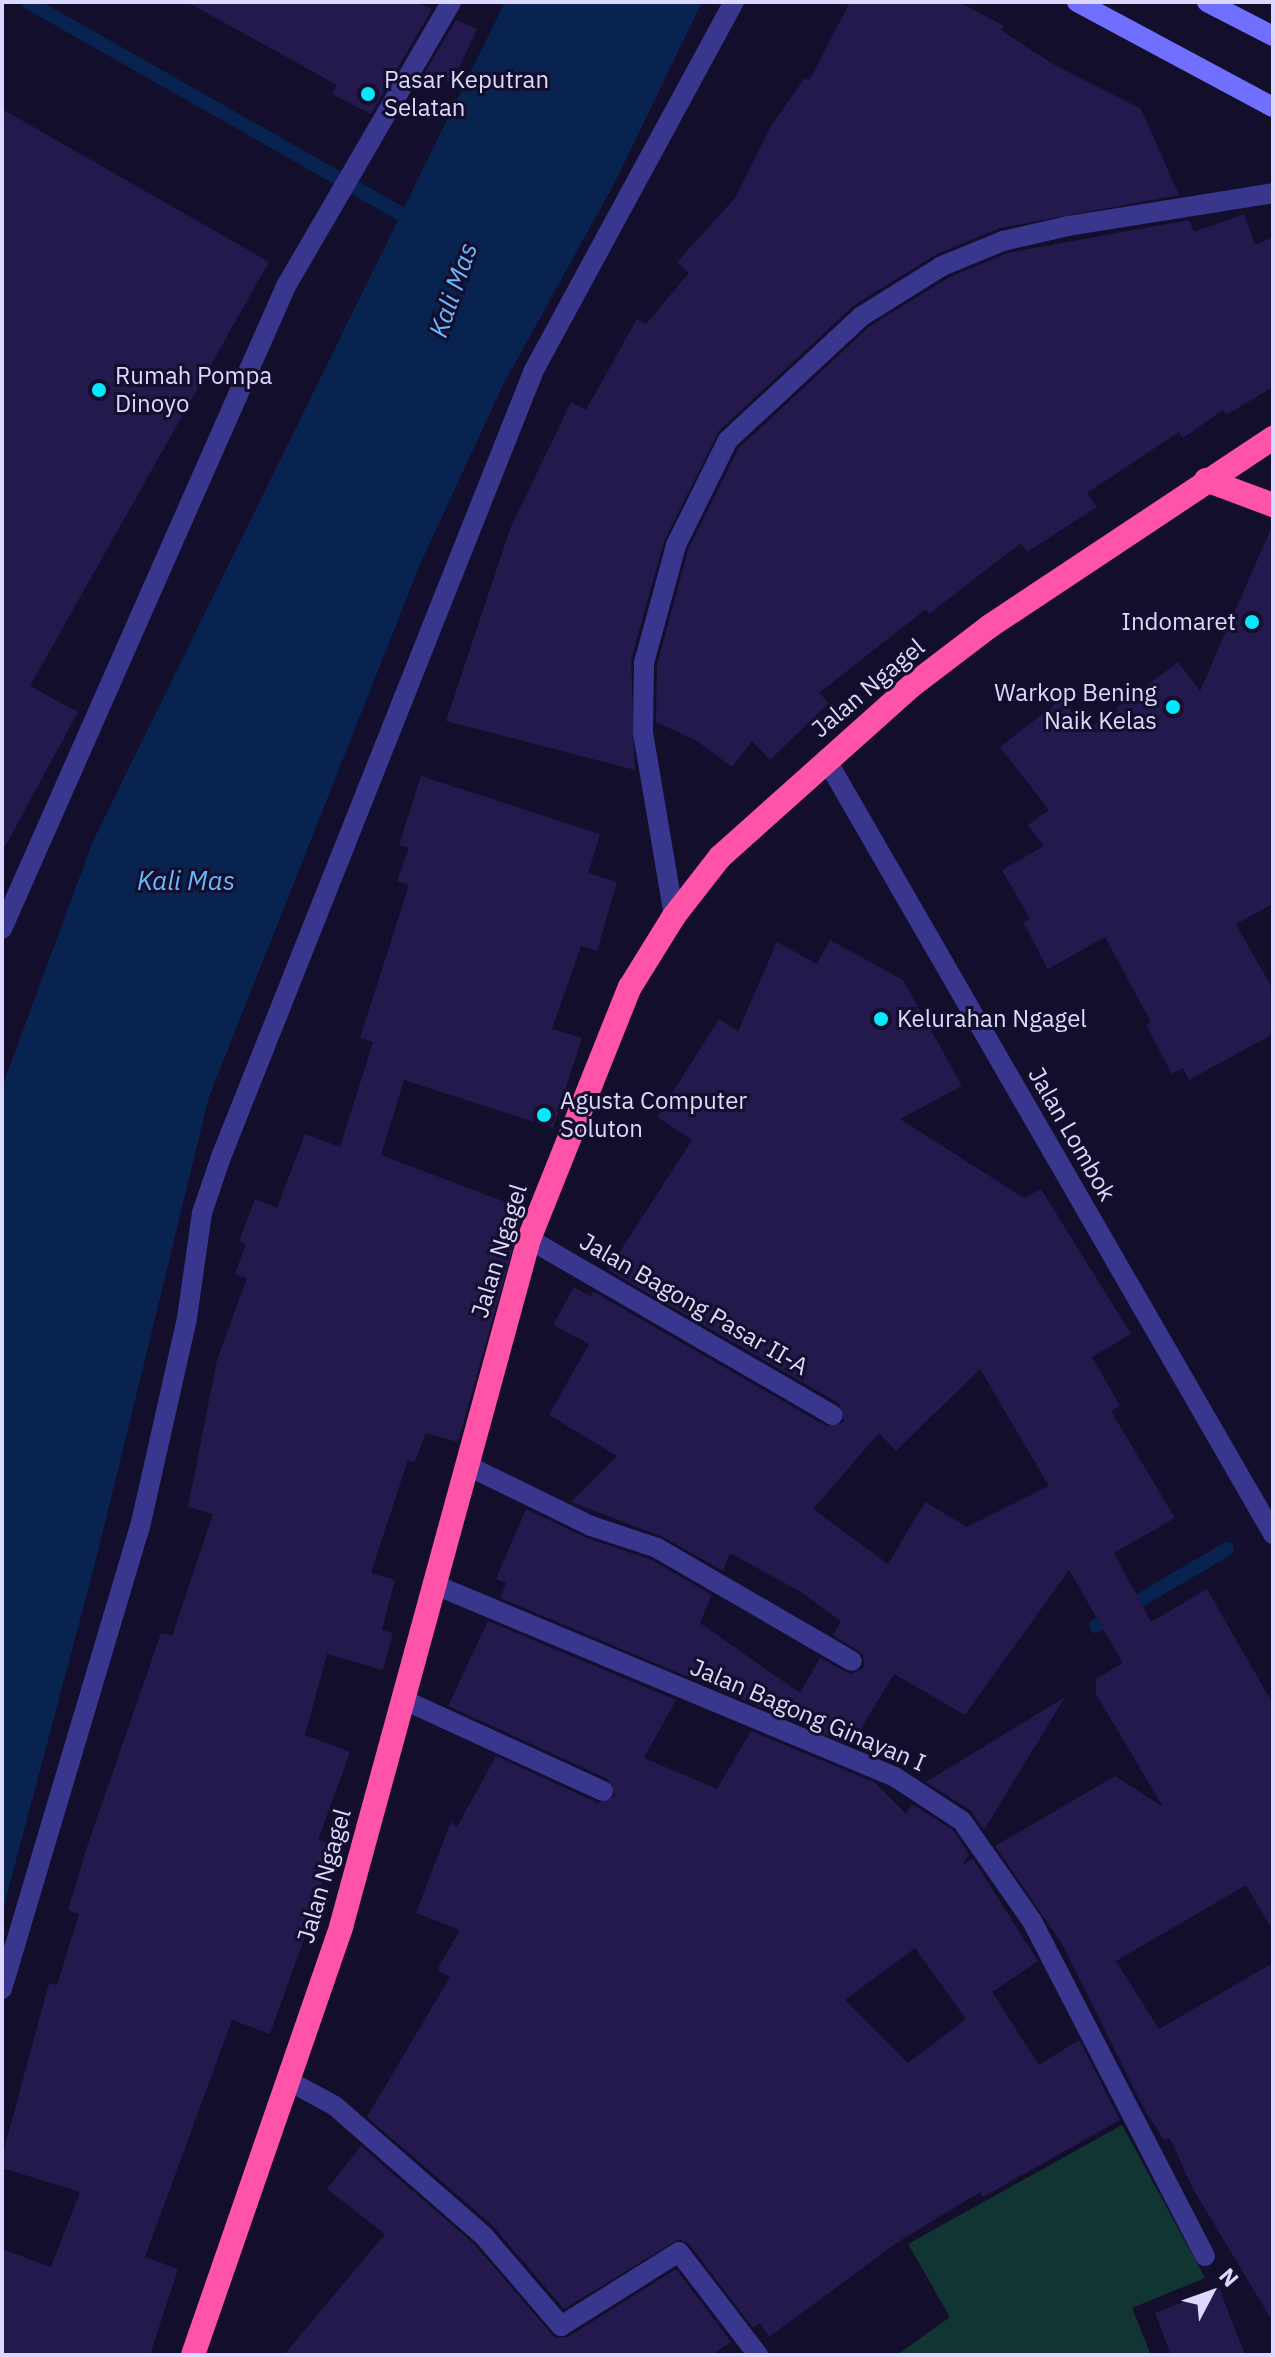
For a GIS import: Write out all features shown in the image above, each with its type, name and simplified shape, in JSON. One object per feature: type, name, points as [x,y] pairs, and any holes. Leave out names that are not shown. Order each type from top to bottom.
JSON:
[{"type":"highway","name":"Jalan Ngagel","points":[[193,2355],[341,1927],[529,1239],[630,987],[674,916],[720,857],[826,759],[990,626],[1273,438]]},
{"type":"highway","points":[[1206,480],[1273,505]]},
{"type":"main road","points":[[1077,2],[1273,107]]},
{"type":"main road","points":[[1207,2],[1273,36]]},
{"type":"street","points":[[2,929],[286,286],[364,157],[451,2]]},
{"type":"street","points":[[2,1989],[140,1527],[187,1318],[202,1213],[221,1157],[534,370],[734,2]]},
{"type":"street","points":[[674,916],[643,732],[644,663],[676,545],[728,440],[862,316],[942,266],[1003,241],[1068,226],[1273,193]]},
{"type":"street","name":"Jalan Lombok","points":[[826,759],[1273,1534]]},
{"type":"street","name":"Jalan Bagong Pasar II-A","points":[[529,1239],[833,1415]]},
{"type":"street","points":[[466,1465],[591,1526],[657,1548],[852,1661]]},
{"type":"street","name":"Jalan Bagong Ginayan I","points":[[433,1584],[895,1777],[962,1821],[1032,1921],[1205,2256]]},
{"type":"street","points":[[402,1699],[603,1791]]},
{"type":"street","points":[[289,2081],[335,2106],[483,2235],[561,2326],[679,2252],[758,2355]]},
{"type":"green space","points":[[1122,2125],[1205,2278],[1132,2308],[1151,2355],[897,2355],[950,2317],[908,2244]]},
{"type":"water","name":"Kali Mas","points":[[505,2],[702,2],[615,182],[503,385],[421,562],[209,1097],[97,1556],[2,1913],[2,1087],[93,841]]},
{"type":"building","points":[[187,2],[415,2],[432,9],[371,114],[332,94],[337,85]]},
{"type":"building","points":[[850,2],[959,2],[1004,26],[1001,30],[1053,64],[1141,109],[1179,195],[1000,228],[937,254],[853,306],[719,431],[664,541],[631,660],[635,770],[446,721],[510,529],[571,402],[586,410],[637,319],[646,324],[689,273],[677,262],[735,198],[771,126],[805,78],[809,81]]},
{"type":"building","points":[[456,20],[477,29],[452,83],[425,72]]},
{"type":"building","name":"Rumah Pompa Dinoyo","points":[[2,109],[269,262],[30,686],[78,712],[2,852]]},
{"type":"building","points":[[1244,214],[1255,245],[1273,237],[1273,387],[1226,415],[1223,410],[1183,438],[1179,432],[1087,493],[1097,507],[1027,552],[1021,543],[929,614],[926,609],[819,693],[829,703],[770,760],[752,741],[732,767],[697,741],[656,722],[657,665],[688,550],[739,448],[870,326],[948,278],[1007,253],[1189,220],[1194,232]]},
{"type":"building","points":[[1273,524],[1273,904],[1236,924],[1273,990],[1273,1034],[1189,1080],[1183,1068],[1172,1074],[1146,1025],[1151,1022],[1105,937],[1048,969],[1023,922],[1030,919],[1002,870],[1044,846],[1028,825],[1049,810],[1000,747],[1062,699],[1086,731],[1178,662],[1200,691]]},
{"type":"building","points":[[421,776],[600,834],[588,873],[617,882],[597,951],[581,946],[552,1029],[582,1038],[553,1128],[404,1080],[381,1155],[524,1209],[458,1442],[426,1433],[414,1463],[408,1460],[371,1573],[395,1580],[382,1630],[393,1633],[383,1670],[327,1654],[305,1735],[350,1752],[318,1840],[333,1844],[312,1917],[270,2034],[232,2020],[145,2257],[178,2269],[150,2355],[2,2355],[2,2249],[51,2267],[80,2192],[2,2168],[2,2157],[49,1983],[57,1985],[79,1914],[68,1910],[88,1844],[161,1633],[172,1636],[213,1514],[188,1507],[217,1360],[247,1278],[235,1274],[246,1244],[239,1241],[255,1199],[277,1208],[305,1134],[340,1147],[373,1042],[360,1038],[409,885],[397,881],[409,848],[399,845]]},
{"type":"building","points":[[830,940],[903,980],[962,1086],[900,1119],[1024,1198],[1041,1189],[1131,1334],[1092,1357],[1120,1406],[1111,1411],[1175,1518],[1114,1553],[1151,1622],[1207,1589],[1273,1704],[1273,1931],[1246,1885],[1116,1961],[1159,2029],[1273,1963],[1273,2322],[1192,2187],[1170,2138],[1164,2140],[1143,2107],[1062,1944],[995,1846],[1115,1776],[1163,1807],[1096,1694],[1096,1679],[1123,1663],[1069,1570],[965,1715],[894,1674],[851,1745],[717,1689],[692,1671],[688,1677],[500,1598],[506,1583],[496,1579],[526,1509],[587,1538],[652,1560],[712,1595],[700,1623],[800,1693],[820,1658],[851,1674],[864,1667],[863,1654],[833,1635],[841,1621],[801,1592],[730,1553],[723,1571],[663,1537],[571,1502],[617,1456],[549,1415],[589,1344],[553,1325],[574,1287],[591,1297],[594,1292],[826,1426],[844,1422],[840,1404],[608,1270],[692,1140],[657,1117],[719,1019],[738,1031],[777,942],[817,964]],"holes":[[[980,1369],[1049,1486],[967,1527],[925,1502],[888,1564],[813,1509],[879,1433],[896,1451]]]},
{"type":"building","points":[[488,1621],[676,1700],[644,1758],[717,1789],[751,1731],[874,1782],[906,1814],[912,1804],[953,1830],[969,1854],[962,1865],[973,1859],[1038,1961],[992,1992],[1039,2065],[1079,2040],[1120,2120],[983,2197],[980,2192],[898,2242],[769,2337],[760,2323],[753,2328],[689,2244],[679,2239],[564,2309],[492,2225],[367,2117],[450,1977],[437,1970],[460,1930],[416,1913],[451,1822],[457,1827],[496,1756],[598,1803],[615,1796],[608,1779],[448,1706]],"holes":[[[915,1948],[966,2019],[908,2063],[845,2000]]]},
{"type":"building","points":[[1065,1697],[984,1830],[970,1810],[926,1782]]},
{"type":"building","points":[[361,2146],[474,2244],[555,2338],[568,2337],[676,2269],[731,2342],[711,2355],[284,2355],[385,2234],[327,2189]]},
{"type":"building","points":[[1219,2288],[1245,2355],[1171,2355],[1155,2313]]},
{"type":"waterway","points":[[28,2],[417,223]]},
{"type":"waterway","points":[[1096,1626],[1227,1549]]},
{"type":"place","name":"Pasar Keputran Selatan","points":[[368,94]]},
{"type":"place","name":"Rumah Pompa Dinoyo","points":[[99,390]]},
{"type":"place","name":"Indomaret","points":[[1252,622]]},
{"type":"place","name":"Warkop Bening Naik Kelas","points":[[1173,707]]},
{"type":"place","name":"Kelurahan Ngagel","points":[[881,1019]]},
{"type":"place","name":"Agusta Computer Soluton","points":[[544,1115]]}]
